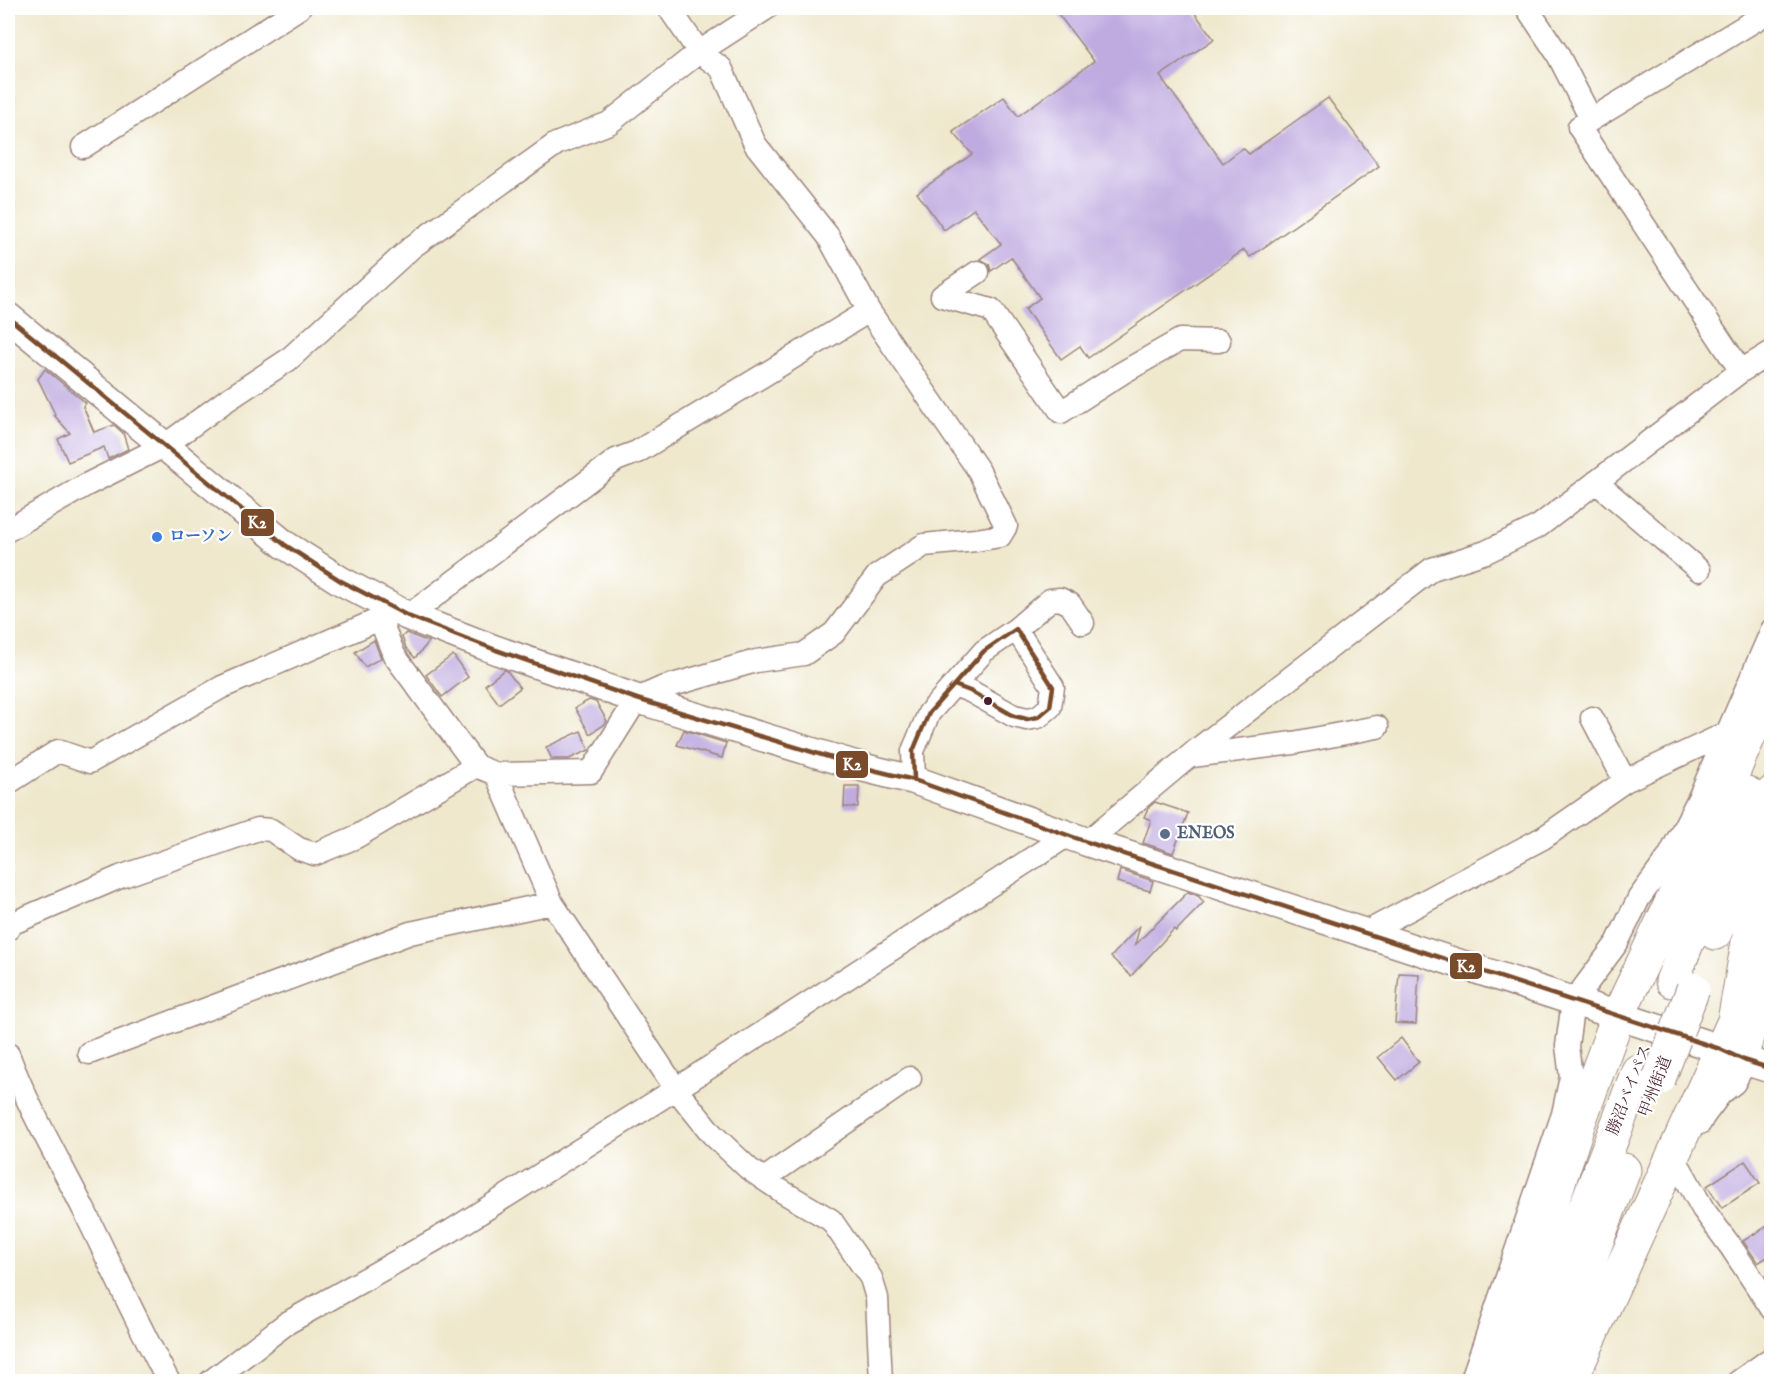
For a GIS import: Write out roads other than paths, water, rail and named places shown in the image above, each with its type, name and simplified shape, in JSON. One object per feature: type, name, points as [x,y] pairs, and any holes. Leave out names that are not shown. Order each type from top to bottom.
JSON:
[{"type":"highway","points":[[1492,1382],[1578,1125],[1618,1016],[1724,793],[1772,684]]},
{"type":"highway","name":"勝沼バイパス","points":[[1518,1382],[1649,1075],[1772,733]]},
{"type":"highway","points":[[1682,985],[1772,793]]},
{"type":"highway","points":[[1570,1382],[1746,1059],[1734,1022],[1750,931],[1772,849]]},
{"type":"highway","name":"甲州街道","points":[[1543,1382],[1649,1075]]},
{"type":"main road","points":[[8,317],[285,545],[394,615],[638,699],[865,768],[914,780],[1077,839],[1746,1059]]},
{"type":"street","points":[[83,147],[299,8]]},
{"type":"street","points":[[8,929],[13,923],[120,878],[258,829],[271,830],[299,849],[315,854],[356,837],[487,770],[591,772],[638,699],[662,688],[756,661],[804,654],[834,633],[877,576],[924,545],[1000,536],[1006,526],[979,471],[869,311],[828,236],[755,144],[721,68],[699,52],[669,8]]},
{"type":"street","points":[[8,530],[86,484],[164,446],[224,402],[288,360],[412,247],[556,144],[609,123],[699,52],[766,8]]},
{"type":"street","points":[[1527,8],[1557,53],[1591,119]]},
{"type":"street","points":[[1741,371],[1579,126],[1772,9]]},
{"type":"street","points":[[978,272],[942,296],[991,310],[1061,412],[1180,340],[1219,341]]},
{"type":"street","points":[[8,783],[58,751],[90,762],[222,687],[394,615],[616,460],[637,452],[869,311]]},
{"type":"street","points":[[210,1382],[287,1323],[451,1231],[1077,839],[1190,756],[1432,570],[1486,552],[1539,525],[1741,371],[1772,352]]},
{"type":"street","points":[[1596,482],[1699,570]]},
{"type":"street","points":[[914,780],[913,751],[929,713],[984,651],[1016,629],[1050,600],[1060,599],[1070,604],[1083,622]]},
{"type":"street","points":[[394,615],[394,655],[487,770],[552,903],[676,1089],[712,1134],[749,1169],[831,1220],[871,1278],[878,1298],[881,1382]]},
{"type":"street","points":[[954,685],[970,691],[1014,716],[1027,719],[1038,717],[1050,707],[1053,687],[1016,629]]},
{"type":"street","points":[[1471,1382],[1563,1114],[1571,1077],[1567,1046],[1573,1002],[1617,943],[1640,898],[1669,857],[1699,798],[1772,630]]},
{"type":"street","points":[[1592,718],[1625,781]]},
{"type":"street","points":[[1190,756],[1293,742],[1377,727]]},
{"type":"street","points":[[1365,933],[1543,838],[1625,781],[1727,733]]},
{"type":"street","points":[[89,1053],[410,933],[552,903]]},
{"type":"street","points":[[1586,1382],[1703,1117],[1721,1093],[1734,1083],[1746,1059],[1757,1022],[1755,994],[1772,950]]},
{"type":"street","points":[[8,1054],[18,1081],[169,1382]]},
{"type":"street","points":[[764,1179],[910,1078]]},
{"type":"street","points":[[1680,1168],[1703,1209],[1772,1309]]},
{"type":"street","points":[[1738,1382],[1772,1358]]},
{"type":"place","name":"ローソン","points":[[157,537]]},
{"type":"place","name":"ENEOS","points":[[1165,834]]}]
